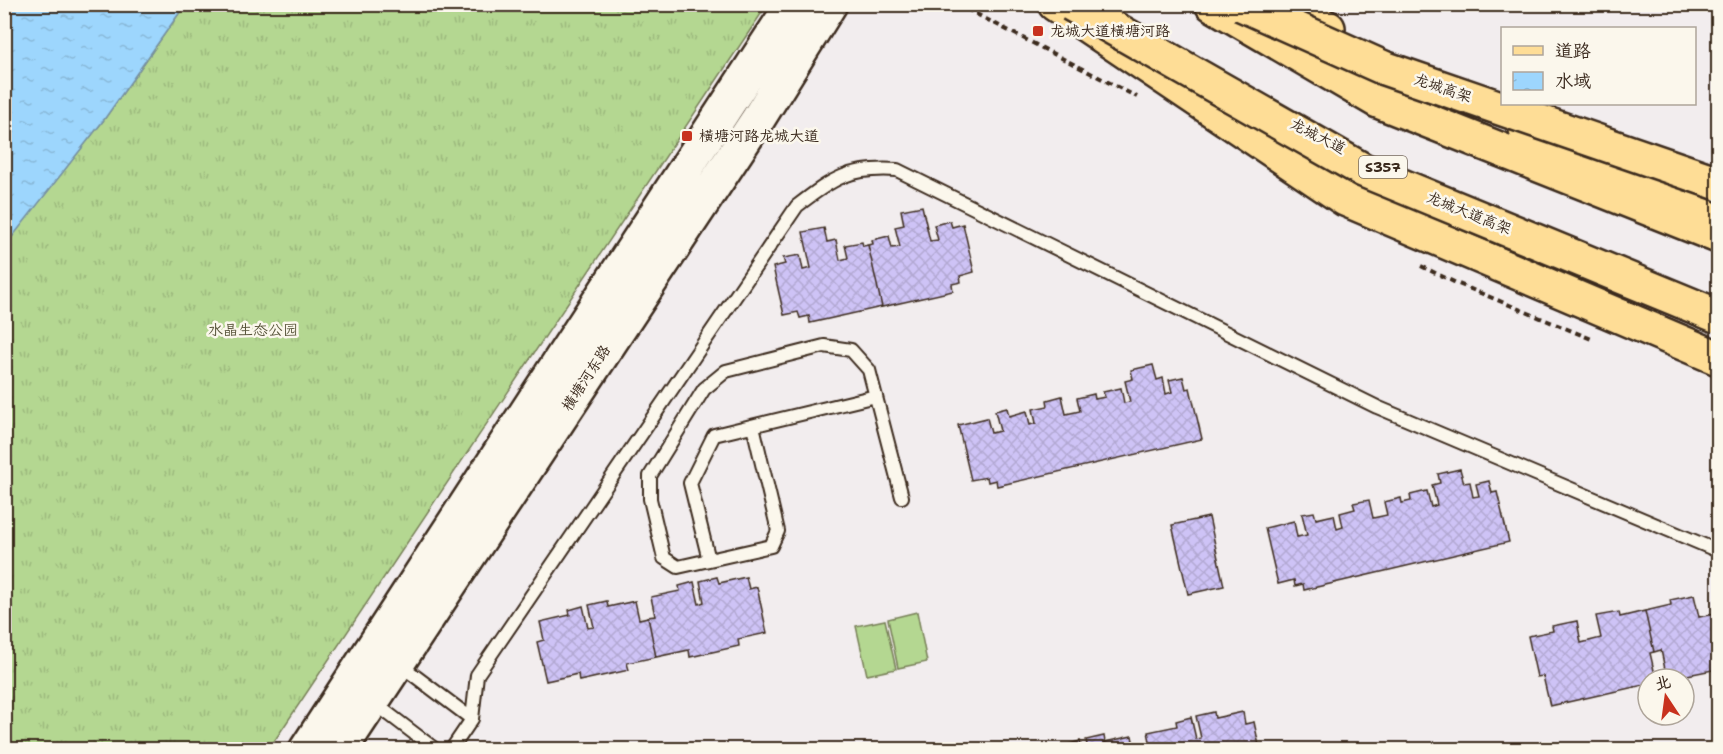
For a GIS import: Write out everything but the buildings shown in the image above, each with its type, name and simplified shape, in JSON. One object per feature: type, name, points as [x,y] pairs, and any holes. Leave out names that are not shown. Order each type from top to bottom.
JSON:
[{"type":"main road","points":[[306,750],[794,4]]},
{"type":"main road","name":"横塘河东路","points":[[340,750],[751,129],[830,4]]},
{"type":"main road","points":[[1057,4],[1346,199],[1719,358]]},
{"type":"main road","name":"龙城大道","points":[[1057,4],[1364,159],[1719,304]]},
{"type":"main road","name":"龙城大道高架","points":[[1071,4],[1363,170],[1719,316]]},
{"type":"main road","points":[[1212,4],[1378,101],[1719,236]]},
{"type":"main road","name":"龙城高架","points":[[1241,4],[1384,68],[1719,183]]},
{"type":"main road","points":[[1283,4],[1443,88],[1719,223]]},
{"type":"lane","points":[[452,750],[472,719],[477,675],[796,206],[828,182],[866,168],[897,170],[1377,407],[1719,551]]},
{"type":"lane","points":[[753,426],[777,531],[771,546],[678,567],[664,558],[650,499],[650,476],[704,389],[726,371],[824,346],[851,350],[869,369],[902,497]]},
{"type":"lane","points":[[709,560],[690,483],[714,435],[876,396]]},
{"type":"lane","points":[[398,663],[472,719]]},
{"type":"lane","points":[[372,701],[436,750]]},
{"type":"green space","name":"水晶生态公园","points":[[185,5],[767,5],[269,749],[5,749],[4,246],[103,121]]},
{"type":"green space","points":[[917,612],[927,662],[898,668],[888,619]]},
{"type":"green space","points":[[885,620],[896,669],[867,675],[856,626]]},
{"type":"water","points":[[5,4],[185,5],[103,121],[5,246]]},
{"type":"place","name":"龙城大道横塘河路","points":[[1038,31]]},
{"type":"place","name":"横塘河路龙城大道","points":[[687,136]]}]
